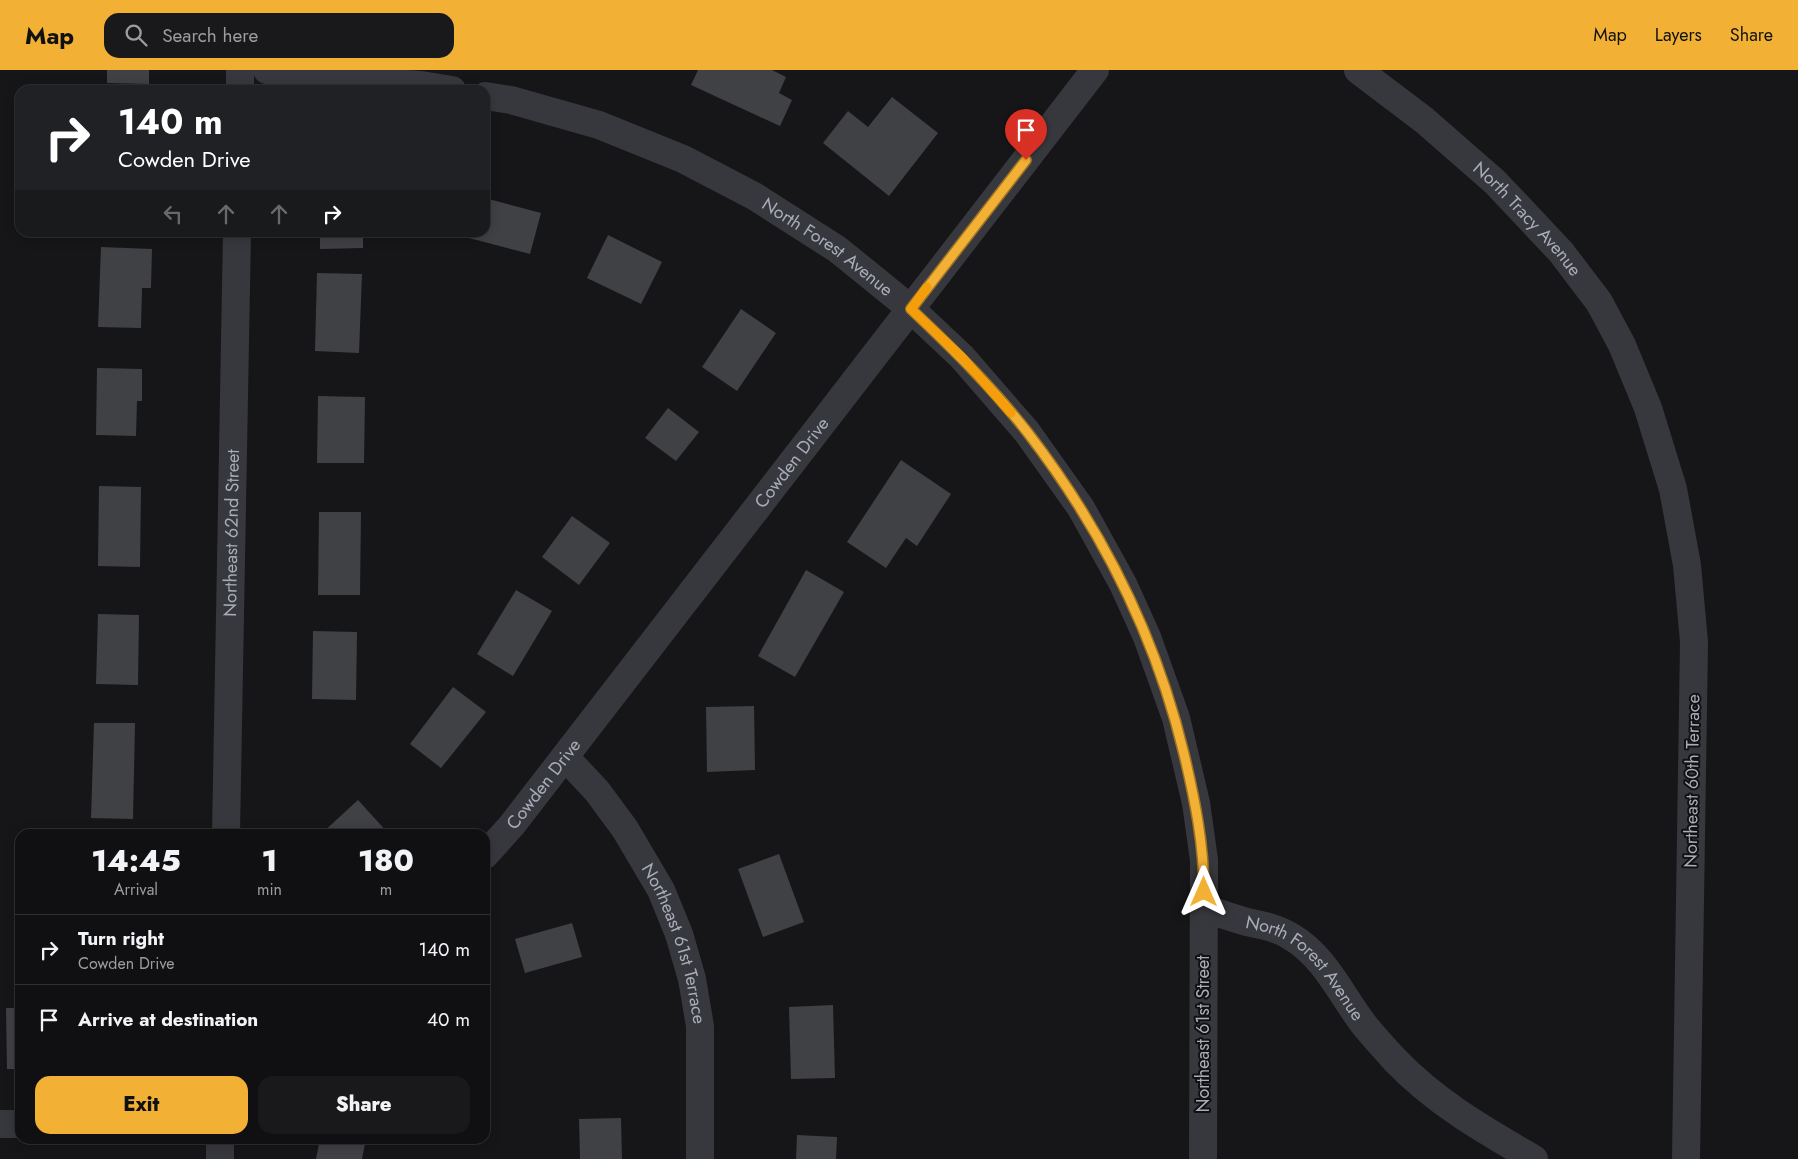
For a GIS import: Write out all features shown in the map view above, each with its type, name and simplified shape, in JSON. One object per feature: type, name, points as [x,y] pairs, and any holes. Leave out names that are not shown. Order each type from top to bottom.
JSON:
[{"type":"street","points":[[240,70],[240,85]]},
{"type":"street","points":[[267,70],[334,79],[421,85]]},
{"type":"street","name":"Cowden Drive","points":[[490,849],[512,825],[565,757],[1095,70]]},
{"type":"street","name":"North Tracy Avenue","points":[[1358,70],[1424,120],[1495,182],[1561,252],[1600,302],[1622,345],[1648,408]]},
{"type":"street","name":"North Forest Avenue","points":[[490,97],[511,100],[599,125],[684,159],[754,196],[837,250],[911,309],[962,357],[1027,432],[1081,508],[1123,584],[1147,637],[1176,718],[1196,803],[1204,860],[1204,908],[1246,922],[1270,926],[1290,936],[1309,950],[1325,967],[1365,1026],[1396,1061],[1431,1093],[1469,1121],[1534,1159]]},
{"type":"street","name":"Northeast 62nd Street","points":[[226,829],[237,237]]},
{"type":"street","name":"Northeast 60th Terrace","points":[[1648,408],[1673,489],[1687,565],[1694,642],[1686,1159]]},
{"type":"street","name":"Northeast 61st Terrace","points":[[565,757],[597,791],[625,829],[661,890],[679,934],[692,979],[700,1026],[700,1159]]},
{"type":"street","name":"Northeast 61st Street","points":[[1203,1159],[1204,908]]},
{"type":"street","points":[[0,1124],[15,1124]]},
{"type":"street","points":[[220,1144],[220,1159]]},
{"type":"building","points":[[107,70],[149,70],[149,84],[107,83]]},
{"type":"building","points":[[698,70],[772,70],[786,77],[779,93],[792,100],[780,126],[691,85]]},
{"type":"building","points":[[892,97],[938,133],[889,196],[823,143],[848,111],[868,127]]},
{"type":"building","points":[[490,199],[541,213],[530,254],[465,237],[490,237]]},
{"type":"building","points":[[608,235],[662,262],[641,304],[587,278]]},
{"type":"building","points":[[320,237],[363,237],[363,248],[320,249]]},
{"type":"building","points":[[101,247],[152,249],[151,288],[142,288],[141,328],[98,327]]},
{"type":"building","points":[[317,273],[362,274],[359,353],[315,351]]},
{"type":"building","points":[[741,309],[776,333],[737,391],[702,367]]},
{"type":"building","points":[[97,368],[142,369],[142,401],[137,401],[136,436],[96,435]]},
{"type":"building","points":[[318,396],[365,397],[364,463],[317,463]]},
{"type":"building","points":[[668,408],[699,432],[676,461],[645,438]]},
{"type":"building","points":[[901,460],[951,494],[917,546],[906,538],[886,568],[847,542]]},
{"type":"building","points":[[99,486],[141,487],[140,567],[98,566]]},
{"type":"building","points":[[319,512],[361,512],[360,595],[318,595]]},
{"type":"building","points":[[572,516],[610,543],[579,585],[542,557]]},
{"type":"building","points":[[806,570],[844,592],[795,677],[758,656]]},
{"type":"building","points":[[516,590],[552,611],[513,676],[477,654]]},
{"type":"building","points":[[98,614],[139,615],[138,685],[96,684]]},
{"type":"building","points":[[313,631],[357,632],[356,700],[312,699]]},
{"type":"building","points":[[453,687],[486,712],[441,768],[410,744]]},
{"type":"building","points":[[754,706],[755,770],[707,772],[706,707]]},
{"type":"building","points":[[94,723],[135,723],[133,819],[91,818]]},
{"type":"building","points":[[358,800],[384,829],[326,829]]},
{"type":"building","points":[[779,854],[804,922],[763,937],[738,869]]},
{"type":"building","points":[[572,923],[582,957],[525,973],[515,939]]},
{"type":"building","points":[[833,1005],[835,1078],[791,1079],[789,1007]]},
{"type":"building","points":[[6,1008],[15,1008],[15,1069],[7,1069]]},
{"type":"building","points":[[621,1118],[622,1159],[580,1159],[579,1119]]},
{"type":"building","points":[[797,1135],[837,1137],[836,1159],[796,1159]]},
{"type":"building","points":[[319,1144],[365,1144],[362,1159],[316,1159]]},
{"type":"slow traffic","points":[[927,287],[911,309],[962,357],[1011,413]]},
{"type":"route","points":[[1026,160],[911,309],[962,357],[1027,432],[1081,508],[1123,584],[1147,637],[1176,718],[1196,803],[1204,860],[1204,892]]}]
